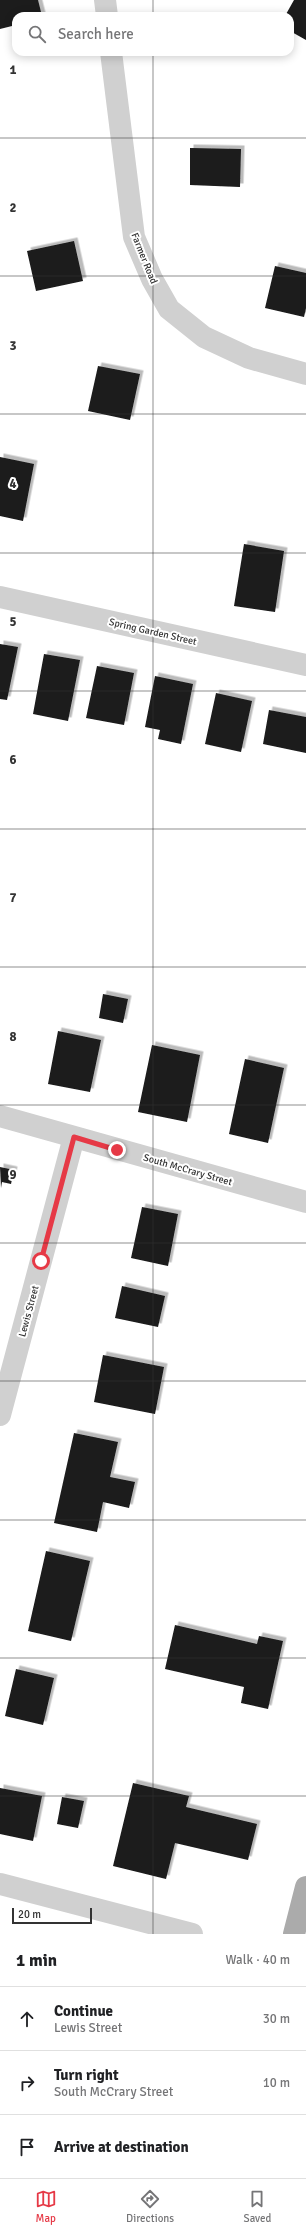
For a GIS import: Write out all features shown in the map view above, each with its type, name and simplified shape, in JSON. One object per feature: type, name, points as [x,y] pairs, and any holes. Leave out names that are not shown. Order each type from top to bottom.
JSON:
[{"type":"main road","points":[[294,1934],[306,1887]]},
{"type":"street","points":[[105,0],[106,12]]},
{"type":"street","name":"Farmer Road","points":[[111,56],[134,237],[152,279],[169,309],[204,337],[249,358],[306,374]]},
{"type":"street","name":"Spring Garden Street","points":[[0,597],[306,665]]},
{"type":"street","name":"South McCrary Street","points":[[0,1116],[306,1202]]},
{"type":"street","name":"Lewis Street","points":[[0,1415],[74,1137]]},
{"type":"street","points":[[0,1884],[192,1934]]},
{"type":"building","points":[[0,0],[38,0],[41,12],[12,12],[12,26],[0,29]]},
{"type":"building","points":[[294,0],[306,0],[306,40],[294,33],[294,12],[287,12]]},
{"type":"building","points":[[190,148],[241,149],[240,187],[190,185]]},
{"type":"building","points":[[74,241],[83,281],[36,291],[27,251]]},
{"type":"building","points":[[275,266],[306,273],[306,308],[304,317],[265,308]]},
{"type":"building","points":[[98,366],[140,374],[130,420],[88,411]]},
{"type":"building","points":[[0,457],[34,464],[23,521],[0,516]]},
{"type":"building","points":[[244,544],[284,551],[275,612],[234,606]]},
{"type":"building","points":[[0,644],[18,647],[7,700],[0,699]]},
{"type":"building","points":[[44,654],[80,660],[68,721],[33,714]]},
{"type":"building","points":[[97,666],[134,673],[124,725],[86,718]]},
{"type":"building","points":[[155,676],[193,684],[181,744],[158,739],[160,730],[145,727]]},
{"type":"building","points":[[216,693],[252,701],[241,752],[205,744]]},
{"type":"building","points":[[269,710],[306,717],[306,753],[263,744]]},
{"type":"building","points":[[103,994],[128,999],[123,1023],[99,1018]]},
{"type":"building","points":[[58,1031],[101,1040],[90,1092],[48,1084]]},
{"type":"building","points":[[152,1045],[200,1055],[187,1122],[138,1112]]},
{"type":"building","points":[[245,1059],[284,1068],[268,1143],[229,1134]]},
{"type":"building","points":[[0,1167],[14,1170],[11,1184],[2,1182],[1,1188]]},
{"type":"building","points":[[142,1207],[178,1214],[168,1266],[131,1258]]},
{"type":"building","points":[[122,1286],[165,1296],[158,1327],[115,1318]]},
{"type":"building","points":[[103,1355],[164,1367],[155,1414],[94,1402]]},
{"type":"building","points":[[74,1433],[118,1442],[110,1477],[135,1482],[129,1508],[103,1502],[97,1532],[54,1523]]},
{"type":"building","points":[[46,1551],[90,1561],[71,1641],[28,1631]]},
{"type":"building","points":[[175,1625],[257,1644],[259,1636],[283,1641],[268,1709],[241,1703],[244,1687],[165,1669]]},
{"type":"building","points":[[16,1669],[54,1678],[43,1725],[5,1716]]},
{"type":"building","points":[[133,1783],[189,1796],[186,1807],[257,1824],[248,1860],[175,1843],[166,1879],[113,1866]]},
{"type":"building","points":[[0,1788],[42,1796],[33,1841],[0,1834]]},
{"type":"building","points":[[62,1797],[84,1801],[78,1828],[57,1824]]},
{"type":"route","points":[[41,1261],[74,1137],[117,1150]]}]
